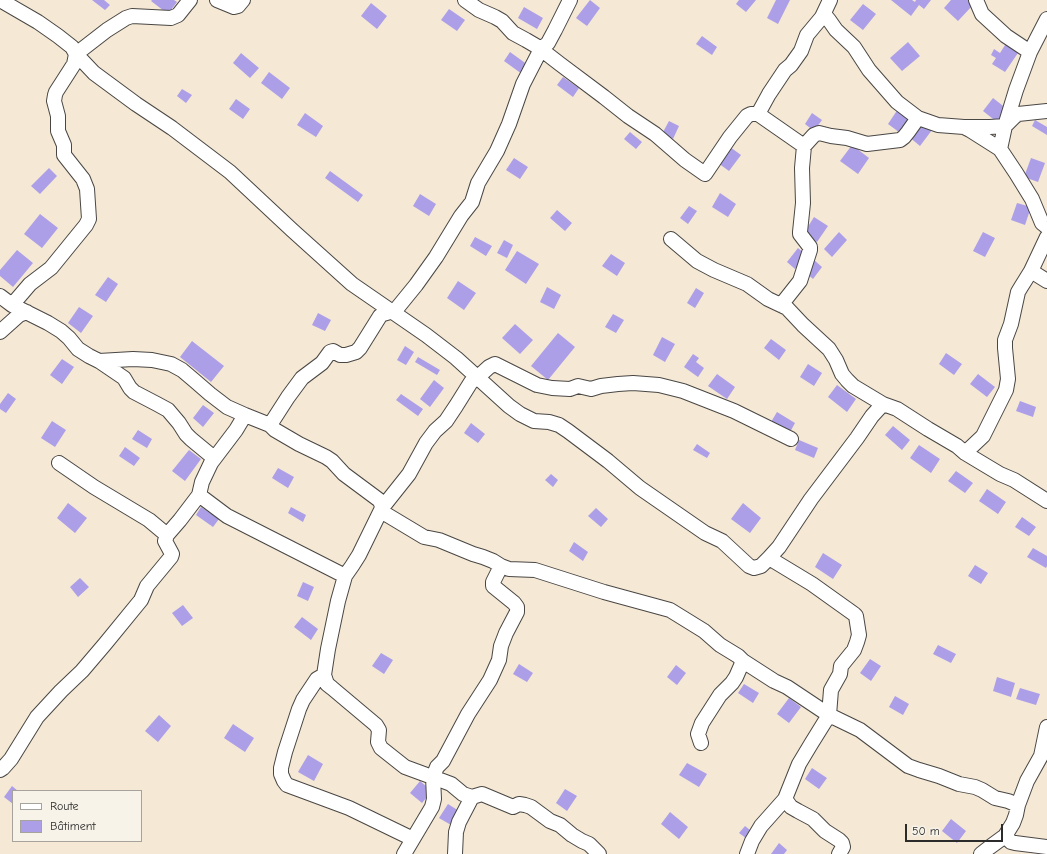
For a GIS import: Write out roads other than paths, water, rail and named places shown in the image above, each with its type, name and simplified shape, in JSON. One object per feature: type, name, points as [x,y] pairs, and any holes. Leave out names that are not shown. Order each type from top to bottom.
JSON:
[{"type":"street","points":[[12,305],[30,284],[50,268],[86,225],[89,219],[87,189],[83,179],[64,155],[64,144],[58,131],[58,116],[54,101],[56,92],[74,64],[76,54],[107,30],[126,18],[132,16],[171,18],[178,15],[190,0]]},
{"type":"street","points":[[217,0],[234,7],[238,6],[243,0]]},
{"type":"street","points":[[465,0],[479,10],[496,17],[513,33],[542,49],[628,116],[655,134],[704,174],[747,116],[751,114],[758,114],[804,146]]},
{"type":"street","points":[[270,425],[296,385],[307,374],[322,363],[330,352],[346,355],[356,352],[380,316],[394,312],[436,258],[461,216],[472,202],[478,183],[497,151],[509,124],[523,84],[542,49],[548,43],[570,0]]},
{"type":"street","points":[[758,114],[785,70],[799,55],[807,36],[824,14],[830,0]]},
{"type":"street","points":[[976,0],[982,14],[1006,36],[1030,52]]},
{"type":"street","points":[[2,4],[38,22],[58,36],[72,47],[76,54],[94,73],[172,128],[230,172],[352,284],[394,312],[456,358],[502,400],[520,414],[534,421],[549,422],[558,425],[568,431],[608,461],[640,488],[705,533],[722,542],[749,566],[754,568],[761,566],[779,547],[811,499],[872,416],[884,404]]},
{"type":"street","points":[[824,14],[836,30],[854,47],[869,70],[891,96],[918,118],[938,125],[990,127],[1005,126],[1014,116],[1018,114],[1047,111]]},
{"type":"street","points":[[1000,149],[1016,90],[1030,52],[1047,19]]},
{"type":"street","points":[[782,305],[800,281],[810,250],[810,247],[800,234],[803,203],[802,168],[804,146],[814,135],[819,133],[847,138],[868,144],[900,140],[904,138],[918,118]]},
{"type":"street","points":[[964,127],[1000,149],[1032,199],[1042,223],[1047,227]]},
{"type":"street","points":[[965,453],[983,436],[1006,390],[1008,379],[1005,340],[1011,324],[1018,292],[1031,271],[1047,237]]},
{"type":"street","points":[[671,239],[697,261],[747,284],[768,299],[787,308],[803,325],[829,348],[842,374],[853,386],[884,404],[897,409],[957,446],[965,453],[1000,474],[1014,480],[1047,501]]},
{"type":"street","points":[[1031,271],[1047,281]]},
{"type":"street","points":[[0,296],[12,305],[61,331],[78,349],[124,378],[134,392],[168,410],[186,434],[214,458]]},
{"type":"street","points":[[0,332],[19,315],[27,312]]},
{"type":"street","points":[[99,361],[133,358],[170,364],[182,370],[228,407],[270,425],[275,430],[299,444],[332,461],[344,474],[379,500],[384,513],[424,537],[439,540],[493,561],[509,569],[535,570],[604,592],[670,610],[704,631],[743,661],[774,681],[787,687],[829,715],[860,730],[908,766],[959,784],[975,787],[995,798],[1018,805]]},
{"type":"street","points":[[599,854],[589,844],[572,835],[560,825],[550,821],[526,804],[519,804],[513,807],[482,794],[472,797],[463,794],[451,784],[405,767],[381,748],[378,742],[379,730],[376,725],[327,684],[324,675],[329,642],[338,601],[346,576],[359,555],[382,508],[409,474],[435,430],[446,420],[471,382],[489,366],[495,364],[537,385],[552,388],[570,389],[578,386],[591,389],[610,384],[633,383],[652,384],[683,391],[734,411],[791,439]]},
{"type":"street","points":[[0,770],[11,759],[37,717],[82,671],[105,644],[141,600],[147,586],[172,558],[172,554],[165,541],[167,534],[199,495],[202,482],[211,463],[236,430],[245,415]]},
{"type":"street","points":[[59,463],[94,487],[149,520],[167,534]]},
{"type":"street","points":[[199,495],[227,516],[346,576]]},
{"type":"street","points":[[747,854],[752,841],[761,826],[784,799],[799,764],[829,715],[831,690],[841,672],[841,666],[854,650],[859,635],[856,616],[854,614],[812,584],[769,558]]},
{"type":"street","points":[[404,854],[432,807],[434,799],[433,777],[437,767],[445,757],[468,714],[490,680],[499,660],[501,646],[506,633],[517,612],[516,605],[493,584],[501,566]]},
{"type":"street","points":[[702,743],[698,734],[702,723],[720,695],[736,677],[743,661]]},
{"type":"street","points":[[324,675],[317,679],[303,700],[299,709],[281,768],[281,774],[284,781],[287,785],[349,808],[413,839]]},
{"type":"street","points":[[981,854],[1005,836],[1016,815],[1027,781],[1041,756],[1047,727]]},
{"type":"street","points":[[455,854],[456,832],[459,822],[472,797]]},
{"type":"street","points":[[784,799],[792,807],[813,819],[825,831],[839,840],[843,847],[839,854]]},
{"type":"street","points":[[1005,836],[1011,842],[1047,847]]}]
